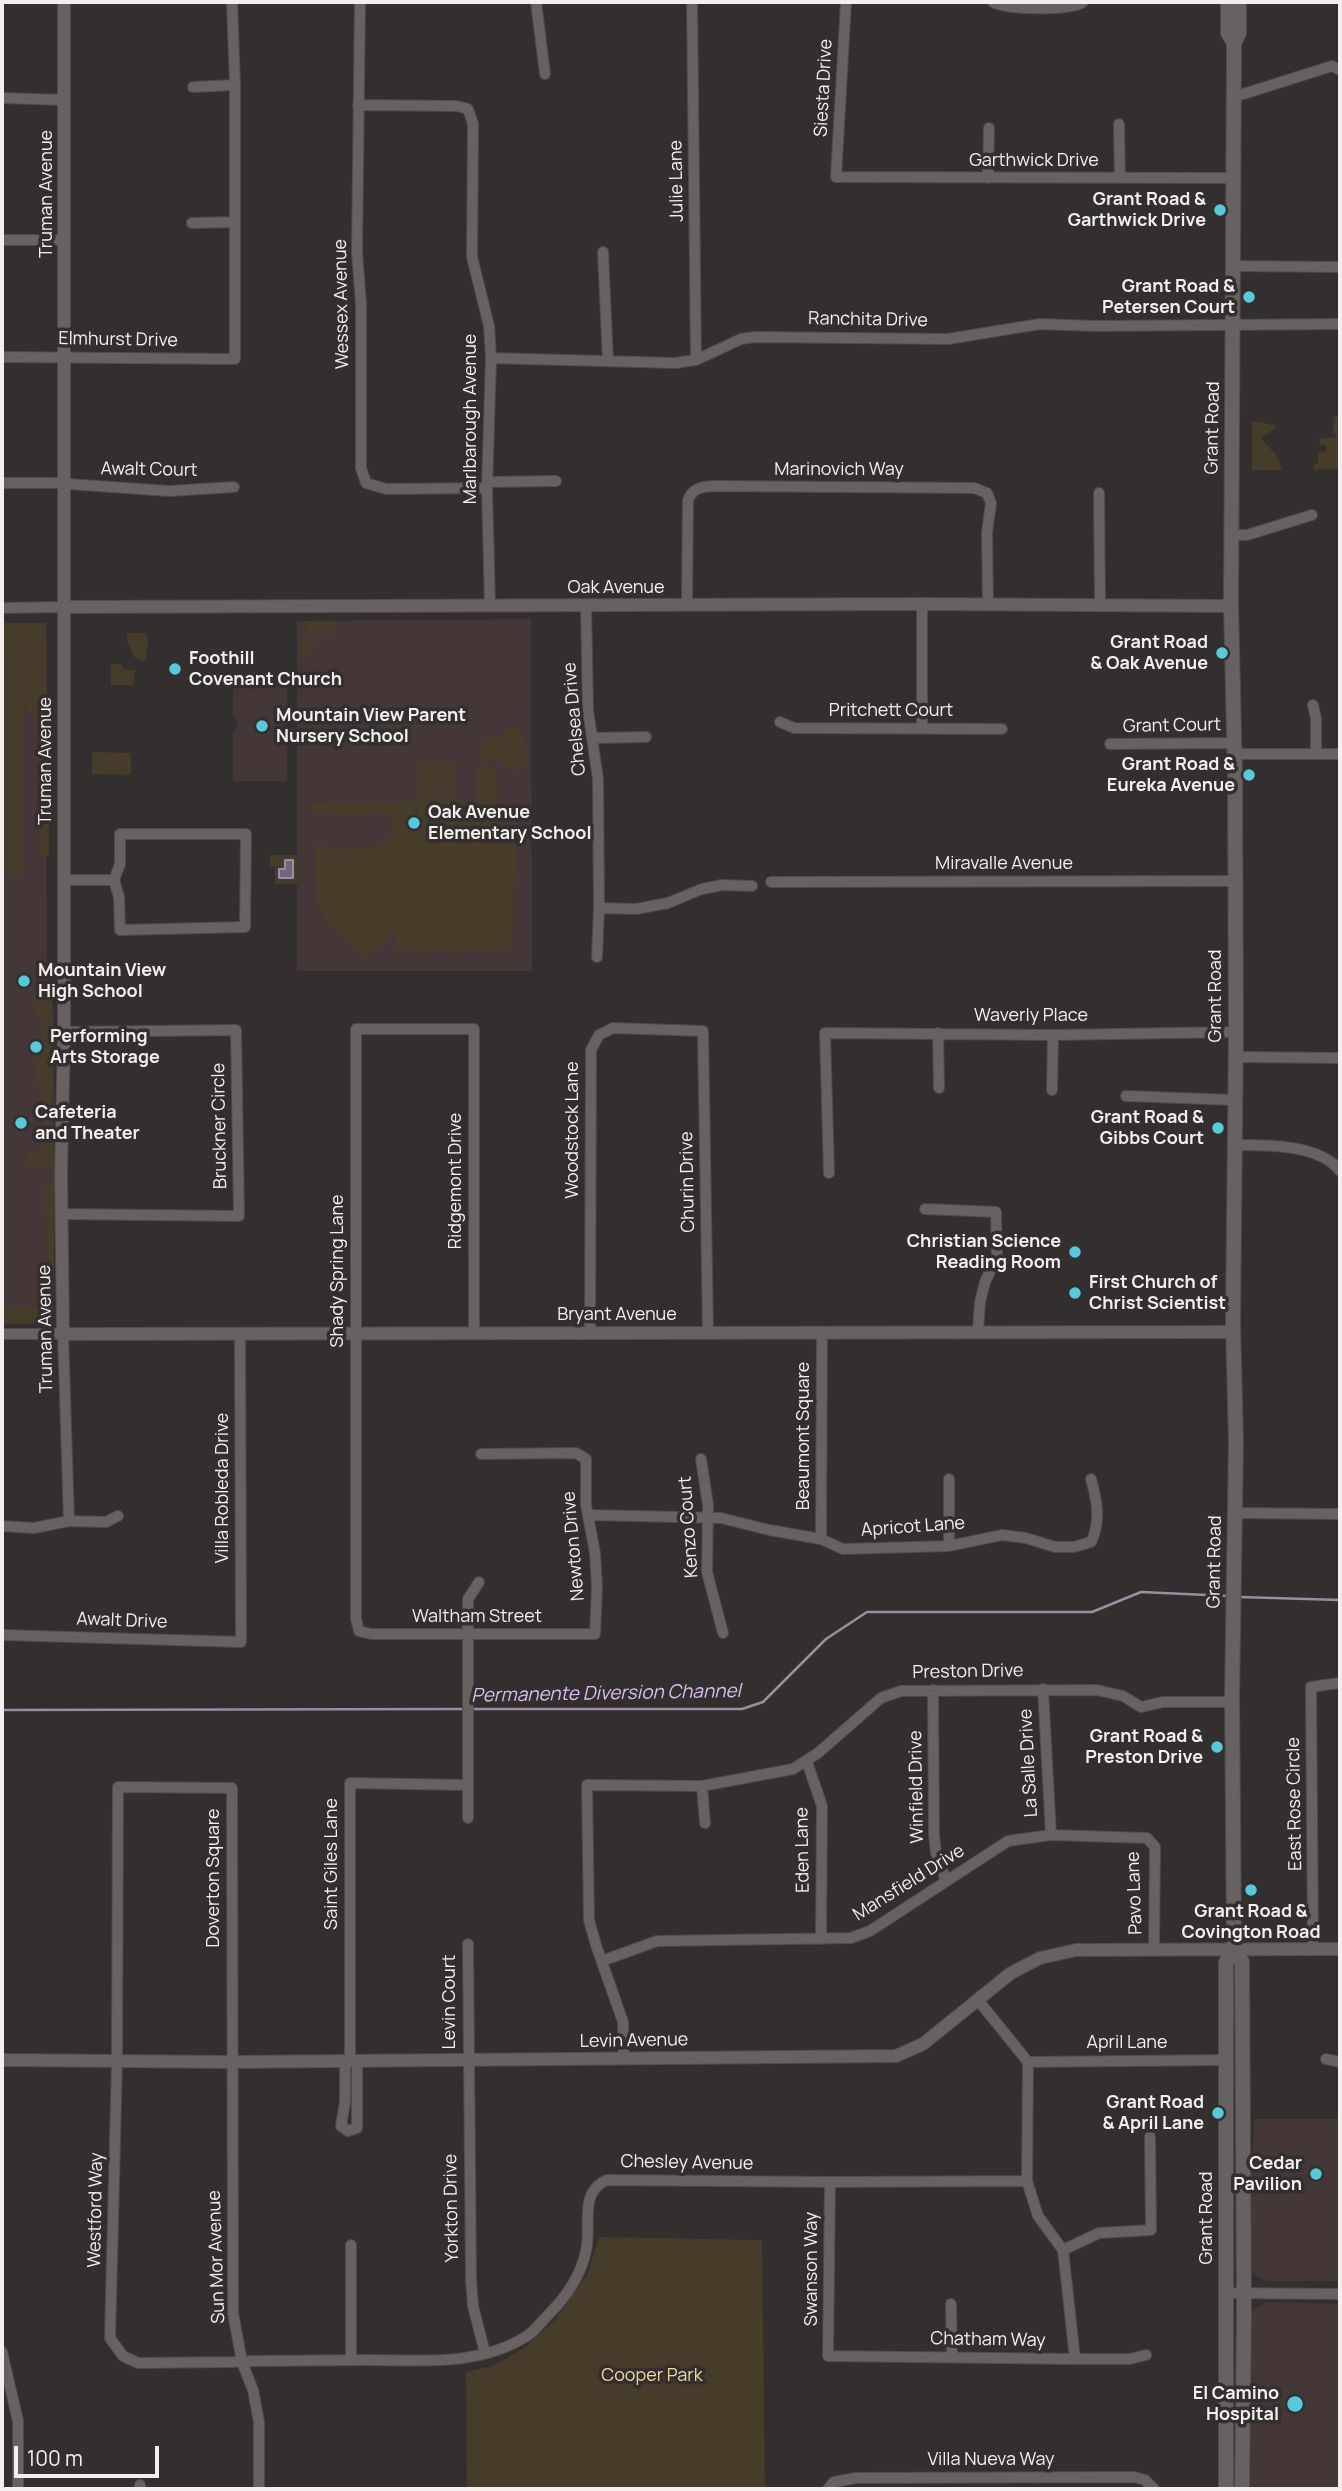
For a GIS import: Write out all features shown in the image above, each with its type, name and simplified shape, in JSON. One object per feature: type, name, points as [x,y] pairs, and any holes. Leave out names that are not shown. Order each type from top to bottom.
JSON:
[{"type":"main road","name":"Grant Road","points":[[1228,2],[1228,33],[1234,43]]},
{"type":"main road","name":"Grant Road","points":[[1239,2],[1239,33],[1234,43],[1231,535],[1236,881],[1232,1702],[1235,1948],[1241,1962],[1244,2293],[1242,2489]]},
{"type":"main road","name":"Grant Road","points":[[1226,2489],[1226,1962],[1235,1948]]},
{"type":"street","name":"Truman Avenue","points":[[64,2],[64,1032],[61,1214],[69,1521]]},
{"type":"street","points":[[192,223],[235,222],[232,2]]},
{"type":"street","name":"Wessex Avenue","points":[[360,2],[357,252],[361,304],[361,468],[366,483],[386,489],[487,485]]},
{"type":"street","points":[[536,2],[545,74]]},
{"type":"street","name":"Julie Lane","points":[[692,2],[696,360]]},
{"type":"street","name":"Siesta Drive","points":[[836,177],[846,2]]},
{"type":"street","points":[[993,2],[1006,7],[1071,7],[1083,2]]},
{"type":"street","points":[[1234,97],[1332,66],[1340,70]]},
{"type":"street","points":[[193,87],[235,85]]},
{"type":"street","points":[[2,98],[65,100]]},
{"type":"street","name":"Marlbarough Avenue","points":[[358,105],[457,106],[468,109],[474,124],[472,257],[489,326],[491,358],[487,485],[490,606]]},
{"type":"street","points":[[1119,124],[1120,178]]},
{"type":"street","points":[[988,178],[989,128]]},
{"type":"street","name":"Garthwick Drive","points":[[836,177],[1233,178]]},
{"type":"street","name":"Elmhurst Drive","points":[[2,357],[235,359],[235,222]]},
{"type":"street","points":[[2,240],[64,240]]},
{"type":"street","points":[[603,252],[608,361]]},
{"type":"street","points":[[1233,266],[1340,267]]},
{"type":"street","name":"Ranchita Drive","points":[[491,358],[676,363],[696,360],[741,339],[772,336],[948,339],[1040,324],[1340,324]]},
{"type":"street","points":[[487,485],[556,481]]},
{"type":"street","name":"Awalt Court","points":[[2,483],[169,491],[234,486]]},
{"type":"street","name":"Marinovich Way","points":[[687,605],[688,500],[691,493],[699,488],[713,486],[983,490],[991,503],[987,533],[988,605]]},
{"type":"street","points":[[1099,493],[1100,606]]},
{"type":"street","points":[[1231,535],[1247,535],[1312,515]]},
{"type":"street","points":[[922,604],[922,729]]},
{"type":"street","name":"Oak Avenue","points":[[2,608],[922,604],[1231,606]]},
{"type":"street","name":"Chelsea Drive","points":[[586,605],[588,709],[598,779],[597,957]]},
{"type":"street","points":[[1313,705],[1316,718],[1316,754]]},
{"type":"street","name":"Pritchett Court","points":[[780,722],[794,728],[1002,729]]},
{"type":"street","points":[[593,738],[646,737]]},
{"type":"street","name":"Grant Court","points":[[1110,744],[1340,754]]},
{"type":"street","points":[[120,834],[246,834],[245,928],[120,930],[119,897],[114,880],[120,864],[120,834]]},
{"type":"street","points":[[64,880],[114,880]]},
{"type":"street","name":"Miravalle Avenue","points":[[771,882],[1236,881]]},
{"type":"street","points":[[599,908],[636,909],[668,903],[702,889],[722,885],[752,886]]},
{"type":"street","name":"Woodstock Lane","points":[[590,1333],[591,1050],[599,1035],[613,1028],[703,1031]]},
{"type":"street","name":"Shady Spring Lane","points":[[359,1631],[356,1619],[356,1029],[474,1029]]},
{"type":"street","name":"Ridgemont Drive","points":[[474,1029],[474,1333]]},
{"type":"street","name":"Bruckner Circle","points":[[61,1214],[239,1216],[236,1030],[64,1032]]},
{"type":"street","name":"Churin Drive","points":[[703,1031],[708,1332]]},
{"type":"street","name":"Waverly Place","points":[[829,1173],[825,1033],[1053,1035],[1236,1032]]},
{"type":"street","points":[[938,1033],[939,1088]]},
{"type":"street","points":[[1052,1090],[1053,1035]]},
{"type":"street","points":[[1236,1057],[1340,1058]]},
{"type":"street","points":[[1126,1096],[1234,1100]]},
{"type":"street","points":[[1234,1145],[1311,1151],[1332,1161],[1340,1171]]},
{"type":"street","points":[[925,1209],[996,1212],[997,1257],[985,1282],[980,1302],[978,1331]]},
{"type":"street","name":"Bryant Avenue","points":[[2,1334],[1233,1332]]},
{"type":"street","name":"Beaumont Square","points":[[821,1539],[822,1333]]},
{"type":"street","name":"Villa Robleda Drive","points":[[240,1335],[241,1642]]},
{"type":"street","name":"Newton Drive","points":[[481,1454],[567,1453],[586,1459],[586,1504],[597,1586],[595,1634]]},
{"type":"street","name":"Kenzo Court","points":[[701,1459],[708,1517],[707,1572],[723,1633]]},
{"type":"street","points":[[949,1479],[950,1546]]},
{"type":"street","name":"Apricot Lane","points":[[589,1515],[708,1517],[821,1539],[843,1549],[950,1546],[1002,1535],[1055,1546],[1074,1547],[1091,1542],[1097,1530],[1096,1497],[1091,1479]]},
{"type":"street","points":[[1235,1513],[1340,1514]]},
{"type":"street","points":[[2,1526],[34,1528],[69,1521],[106,1522],[118,1516]]},
{"type":"street","points":[[468,1818],[468,1599],[479,1582]]},
{"type":"street","name":"Waltham Street","points":[[359,1631],[371,1634],[595,1634]]},
{"type":"street","name":"Awalt Drive","points":[[2,1635],[241,1642]]},
{"type":"street","name":"East Rose Circle","points":[[1313,1949],[1311,1688],[1340,1683]]},
{"type":"street","name":"La Salle Drive","points":[[1042,1689],[1051,1835]]},
{"type":"street","name":"Winfield Drive","points":[[933,1690],[934,1835],[936,1853],[946,1881]]},
{"type":"street","name":"Preston Drive","points":[[624,2059],[624,2022],[589,1920],[586,1785],[702,1786],[793,1769],[807,1762],[881,1698],[901,1691],[1097,1690],[1123,1696],[1141,1707],[1163,1702],[1232,1702]]},
{"type":"street","name":"Eden Lane","points":[[807,1762],[822,1806],[821,1939]]},
{"type":"street","name":"Saint Giles Lane","points":[[351,2102],[350,1783],[467,1785]]},
{"type":"street","points":[[702,1786],[705,1823]]},
{"type":"street","name":"Doverton Square","points":[[117,2061],[118,1787],[131,1787],[232,1788],[231,2062]]},
{"type":"street","name":"Mansfield Drive","points":[[602,1961],[657,1941],[852,1938],[870,1931],[1008,1841],[1051,1835],[1147,1838]]},
{"type":"street","name":"Pavo Lane","points":[[1147,1838],[1155,1847],[1154,1948]]},
{"type":"street","name":"Levin Court","points":[[468,1944],[468,2060]]},
{"type":"street","name":"Levin Avenue","points":[[2,2060],[231,2062],[896,2056],[923,2044],[1011,1973],[1040,1958],[1076,1950],[1340,1949]]},
{"type":"street","points":[[978,2000],[1028,2062],[1027,2181],[1038,2216],[1063,2250],[1075,2359]]},
{"type":"street","points":[[1326,2059],[1340,2062]]},
{"type":"street","name":"Yorkton Drive","points":[[468,2060],[471,2280],[473,2306],[485,2353]]},
{"type":"street","name":"April Lane","points":[[1028,2062],[1226,2060]]},
{"type":"street","name":"Westford Way","points":[[117,2061],[110,2337],[123,2356]]},
{"type":"street","name":"Sun Mor Avenue","points":[[231,2062],[233,2314],[242,2362],[253,2390],[259,2422],[259,2489]]},
{"type":"street","points":[[1063,2250],[1099,2233],[1151,2230],[1150,2137]]},
{"type":"street","name":"Chesley Avenue","points":[[123,2356],[138,2363],[454,2361],[485,2353],[528,2336],[573,2285],[587,2248],[589,2201],[594,2188],[607,2180],[1027,2181]]},
{"type":"street","name":"Swanson Way","points":[[828,2356],[830,2182]]},
{"type":"street","points":[[351,2245],[351,2360]]},
{"type":"street","points":[[1226,2293],[1340,2294]]},
{"type":"street","points":[[951,2304],[951,2357]]},
{"type":"street","points":[[2,2352],[18,2421],[18,2489]]},
{"type":"street","name":"Chatham Way","points":[[828,2356],[1130,2359],[1146,2355]]},
{"type":"street","name":"Villa Nueva Way","points":[[828,2489],[834,2482],[856,2478],[1134,2477],[1145,2480],[1154,2489]]},
{"type":"shaded area","name":"Oak Avenue Elementary School","points":[[531,619],[532,971],[297,971],[297,621]]},
{"type":"shaded area","name":"Mountain View High School","points":[[2,623],[46,623],[47,990],[52,997],[54,1019],[54,1314],[51,1320],[44,1324],[2,1324]]},
{"type":"shaded area","name":"Mountain View Parent Nursery School","points":[[246,674],[287,674],[287,781],[233,781],[233,732],[238,728],[238,723],[233,716],[233,683],[246,680]]},
{"type":"shaded area","points":[[285,860],[293,860],[293,878],[279,878],[279,869],[285,869]]},
{"type":"shaded area","points":[[1254,2119],[1340,2119],[1340,2281],[1267,2281],[1252,2271],[1250,2204]]},
{"type":"shaded area","name":"El Camino Hospital","points":[[1266,2302],[1340,2304],[1340,2489],[1250,2489],[1250,2319],[1253,2310]]},
{"type":"green space","points":[[1338,416],[1340,469],[1314,470],[1314,464],[1318,464],[1318,452],[1326,451],[1326,445],[1320,445],[1319,439],[1336,437],[1333,433],[1333,417]]},
{"type":"green space","points":[[1252,421],[1275,425],[1275,428],[1261,438],[1277,456],[1282,470],[1252,470]]},
{"type":"green space","points":[[305,622],[334,622],[334,636],[307,634]]},
{"type":"green space","points":[[3,623],[46,623],[49,855],[38,852],[39,769],[42,768],[43,744],[38,743],[35,715],[26,711],[24,642],[24,876],[12,876],[11,869],[2,877],[2,860],[9,848],[11,832],[11,687],[9,671],[2,659]]},
{"type":"green space","points":[[127,633],[147,633],[146,662],[134,657],[127,641]]},
{"type":"green space","points":[[299,637],[314,637],[314,653],[299,653]]},
{"type":"green space","points":[[111,664],[121,664],[125,670],[135,670],[133,685],[111,685]]},
{"type":"green space","points":[[2,682],[10,682],[10,837],[2,837]]},
{"type":"green space","points":[[509,728],[520,728],[528,750],[528,760],[517,771],[510,771],[497,760],[482,759],[482,737],[498,737]]},
{"type":"green space","points":[[92,752],[131,753],[131,775],[92,774]]},
{"type":"green space","points":[[418,764],[435,764],[436,790],[418,790]]},
{"type":"green space","points":[[438,764],[456,764],[456,790],[439,790]]},
{"type":"green space","points":[[477,765],[491,765],[497,770],[497,821],[503,822],[503,840],[509,845],[516,845],[512,944],[505,950],[451,953],[400,950],[390,954],[396,944],[396,930],[371,955],[362,955],[321,919],[324,914],[317,908],[315,842],[336,849],[384,845],[392,832],[391,817],[381,812],[349,819],[331,812],[311,814],[309,803],[415,802],[417,821],[477,822]]},
{"type":"green space","points":[[418,792],[436,792],[436,818],[418,819]]},
{"type":"green space","points":[[439,792],[456,792],[456,818],[439,818]]},
{"type":"green space","points":[[270,855],[297,855],[297,884],[275,884],[275,867],[270,866]]},
{"type":"green space","points":[[34,996],[52,997],[53,1166],[26,1166],[27,1153],[43,1148],[43,1124],[34,1058],[43,1057],[42,1018],[35,1017]]},
{"type":"green space","points":[[54,1181],[54,1291],[47,1291],[45,1182]]},
{"type":"green space","points":[[43,1304],[54,1304],[51,1320],[44,1324],[2,1324],[2,1307],[43,1307]]},
{"type":"green space","name":"Cooper Park","points":[[599,2237],[762,2240],[765,2489],[467,2489],[466,2372],[493,2366],[524,2348],[556,2319],[587,2275]]},
{"type":"waterway","name":"Permanente Diversion Channel","points":[[470,1709],[742,1709],[763,1702],[826,1639],[867,1612],[1092,1612],[1141,1592],[1229,1596]]},
{"type":"waterway","name":"Permanente Diversion Channel","points":[[1239,1597],[1340,1600]]},
{"type":"waterway","name":"Permanente Diversion Channel","points":[[2,1710],[463,1709]]},
{"type":"place","name":"Grant Road & Garthwick Drive","points":[[1220,210]]},
{"type":"place","name":"Grant Road & Petersen Court","points":[[1249,297]]},
{"type":"place","name":"Grant Road & Oak Avenue","points":[[1222,653]]},
{"type":"place","name":"Foothill Covenant Church","points":[[175,669]]},
{"type":"place","name":"Mountain View Parent Nursery School","points":[[262,726]]},
{"type":"place","name":"Grant Road & Eureka Avenue","points":[[1249,775]]},
{"type":"place","name":"Oak Avenue Elementary School","points":[[414,823]]},
{"type":"place","name":"Mountain View High School","points":[[24,981]]},
{"type":"place","name":"Performing Arts Storage","points":[[36,1047]]},
{"type":"place","name":"Cafeteria and Theater","points":[[21,1123]]},
{"type":"place","name":"Grant Road & Gibbs Court","points":[[1218,1128]]},
{"type":"place","name":"Christian Science Reading Room","points":[[1075,1252]]},
{"type":"place","name":"First Church of Christ Scientist","points":[[1075,1293]]},
{"type":"place","name":"Grant Road & Preston Drive","points":[[1217,1747]]},
{"type":"place","name":"Grant Road & Covington Road","points":[[1251,1890]]},
{"type":"place","name":"Grant Road & April Lane","points":[[1218,2113]]},
{"type":"place","name":"Cedar Pavilion","points":[[1316,2174]]},
{"type":"place","name":"El Camino Hospital","points":[[1295,2404]]}]
